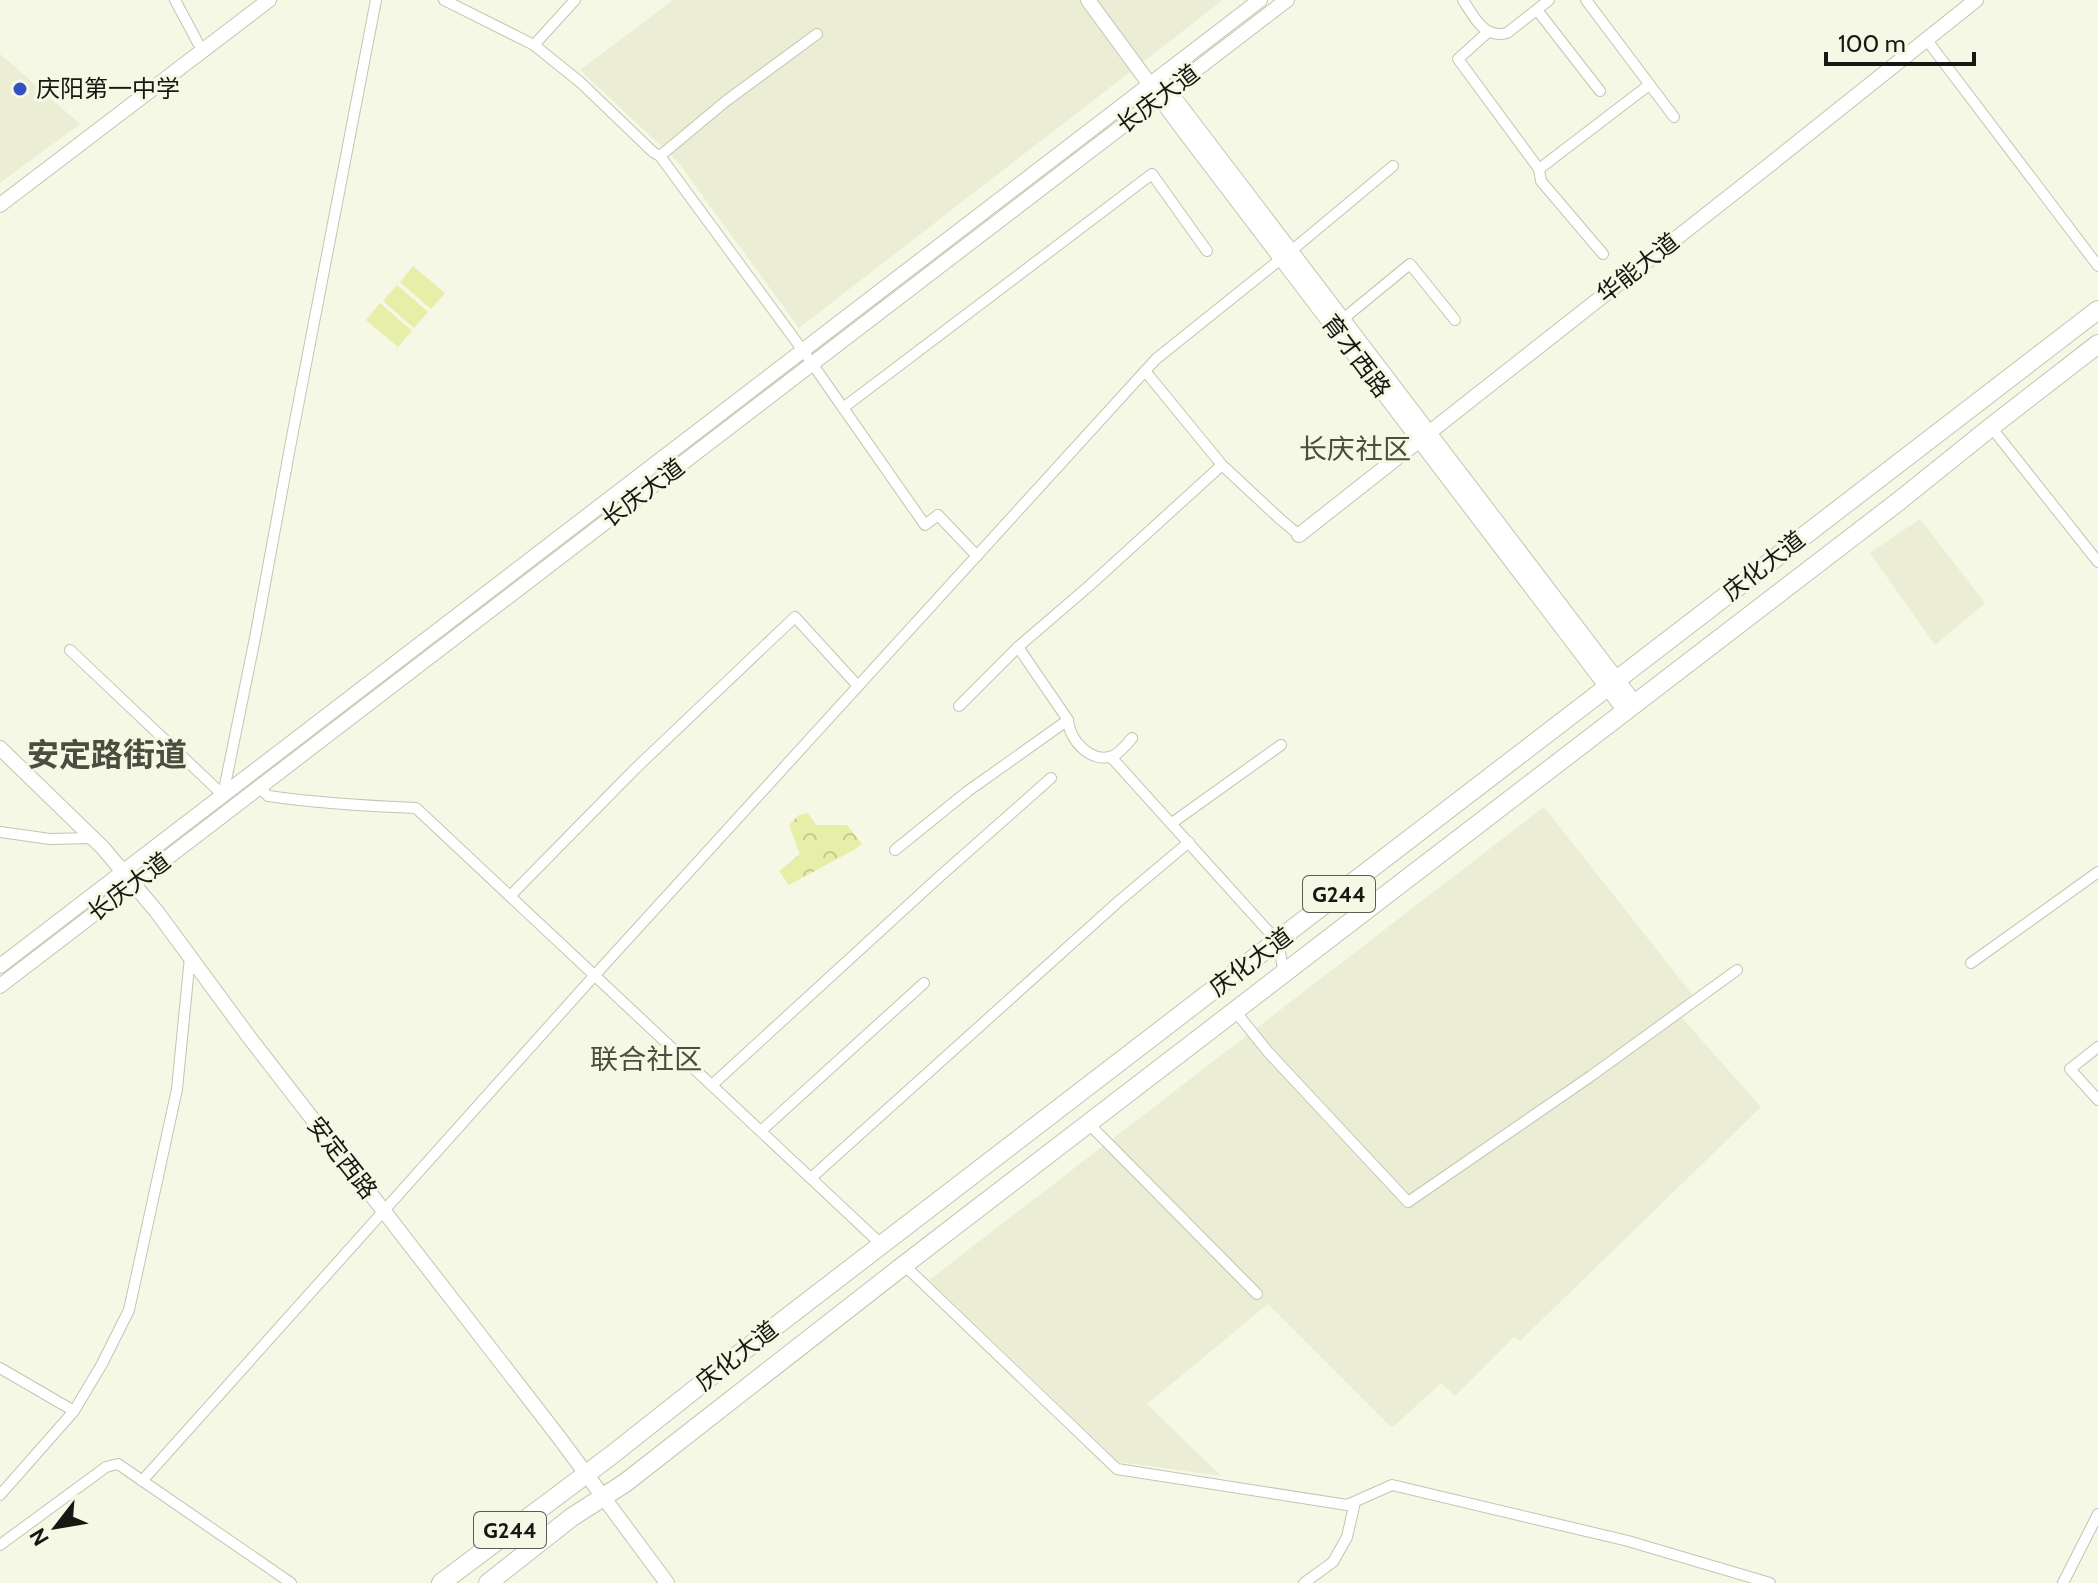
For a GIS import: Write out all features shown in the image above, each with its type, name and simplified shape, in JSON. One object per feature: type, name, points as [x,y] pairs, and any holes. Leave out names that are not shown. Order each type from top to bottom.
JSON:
[{"type":"highway","name":"庆化大道","points":[[441,1583],[2098,310]]},
{"type":"highway","name":"庆化大道","points":[[488,1583],[572,1517],[625,1483],[1899,501],[2098,344]]},
{"type":"main road","points":[[0,194],[255,0]]},
{"type":"main road","points":[[0,205],[269,0]]},
{"type":"main road","name":"育才西路","points":[[1088,0],[1164,94],[1630,707]]},
{"type":"main road","name":"育才西路","points":[[1099,0],[1154,81]]},
{"type":"main road","name":"长庆大道","points":[[0,986],[223,795],[1260,0]]},
{"type":"main road","name":"长庆大道","points":[[0,966],[259,787],[1287,0]]},
{"type":"main road","name":"华能大道","points":[[1423,434],[1965,0]]},
{"type":"main road","name":"华能大道","points":[[1297,533],[1976,0]]},
{"type":"main road","name":"育才西路","points":[[1286,255],[1343,319],[1423,434]]},
{"type":"main road","name":"安定西路","points":[[0,748],[125,879],[583,1476],[658,1583]]},
{"type":"main road","name":"安定西路","points":[[0,759],[87,838]]},
{"type":"main road","name":"安定西路","points":[[600,1499],[667,1583]]},
{"type":"street","points":[[175,0],[198,43]]},
{"type":"street","points":[[223,795],[376,0]]},
{"type":"street","points":[[444,0],[534,45],[580,82],[660,156],[812,363],[925,525],[938,515],[977,556]]},
{"type":"street","points":[[534,45],[575,0]]},
{"type":"street","points":[[1463,0],[1483,28],[1501,34],[1507,33],[1549,0]]},
{"type":"street","points":[[1586,0],[1674,117]]},
{"type":"street","points":[[1537,10],[1600,91]]},
{"type":"street","points":[[1488,32],[1458,59],[1539,169],[1541,181],[1603,254]]},
{"type":"street","points":[[660,156],[726,101],[817,34]]},
{"type":"street","points":[[1926,39],[2098,266]]},
{"type":"street","points":[[1539,169],[1649,85]]},
{"type":"street","points":[[142,1481],[594,976],[1156,359],[1393,166]]},
{"type":"street","points":[[843,408],[1152,174],[1207,251]]},
{"type":"street","points":[[1343,319],[1410,264],[1455,320]]},
{"type":"street","points":[[1145,371],[1222,465],[1297,533]]},
{"type":"street","points":[[1991,427],[2098,562]]},
{"type":"street","points":[[959,706],[1018,647],[1222,465]]},
{"type":"street","points":[[510,896],[636,768],[795,617],[858,686]]},
{"type":"street","points":[[1018,647],[1068,720],[1069,731],[1075,741],[1084,749],[1092,754],[1111,757],[1132,738]]},
{"type":"street","points":[[70,650],[223,795]]},
{"type":"street","points":[[895,850],[968,791],[1068,720]]},
{"type":"street","points":[[1172,823],[1281,745]]},
{"type":"street","points":[[1111,757],[1278,942],[1284,973]]},
{"type":"street","points":[[712,1085],[1051,778]]},
{"type":"street","points":[[259,787],[268,796],[342,805],[416,808],[882,1245]]},
{"type":"street","points":[[0,832],[50,839],[87,838]]},
{"type":"street","points":[[811,1178],[1119,901],[1189,842]]},
{"type":"street","points":[[1971,963],[2098,872]]},
{"type":"street","points":[[0,1495],[74,1411],[129,1310],[177,1089],[189,962]]},
{"type":"street","points":[[1235,1011],[1269,1053],[1408,1202],[1591,1076],[1737,970]]},
{"type":"street","points":[[761,1131],[924,983]]},
{"type":"street","points":[[2098,1047],[2070,1069],[2098,1100]]},
{"type":"street","points":[[1089,1124],[1257,1294]]},
{"type":"street","points":[[904,1265],[1117,1469],[1347,1505],[1392,1485],[1628,1541],[1770,1583]]},
{"type":"street","points":[[0,1368],[74,1411]]},
{"type":"street","points":[[0,1545],[106,1467],[118,1464],[291,1583]]},
{"type":"street","points":[[1304,1583],[1333,1562],[1347,1537],[1355,1502]]},
{"type":"street","points":[[2063,1583],[2098,1514]]},
{"type":"shaded area","points":[[673,0],[1223,0],[799,328],[678,162],[580,70]]},
{"type":"shaded area","name":"庆阳第一中学","points":[[0,54],[80,124],[0,183]]},
{"type":"shaded area","points":[[1920,519],[1985,603],[1935,645],[1870,553]]},
{"type":"shaded area","points":[[1544,807],[1695,998],[1676,1011],[1761,1107],[1520,1341],[1514,1337],[1455,1396],[1441,1383],[1392,1428],[1268,1304],[1147,1404],[1221,1476],[1119,1462],[929,1280]]},
{"type":"green space","points":[[413,266],[445,293],[431,309],[400,282]]},
{"type":"green space","points":[[397,285],[428,312],[414,328],[383,301]]},
{"type":"green space","points":[[380,303],[412,331],[398,347],[366,320]]},
{"type":"green space","points":[[808,813],[816,825],[847,825],[862,844],[789,885],[779,871],[800,854],[789,825],[799,815]]},
{"type":"place","name":"庆阳第一中学","points":[[20,89]]},
{"type":"district","name":"长庆社区","points":[[1355,449]]},
{"type":"district","name":"安定路街道","points":[[107,755]]},
{"type":"district","name":"联合社区","points":[[646,1059]]}]
